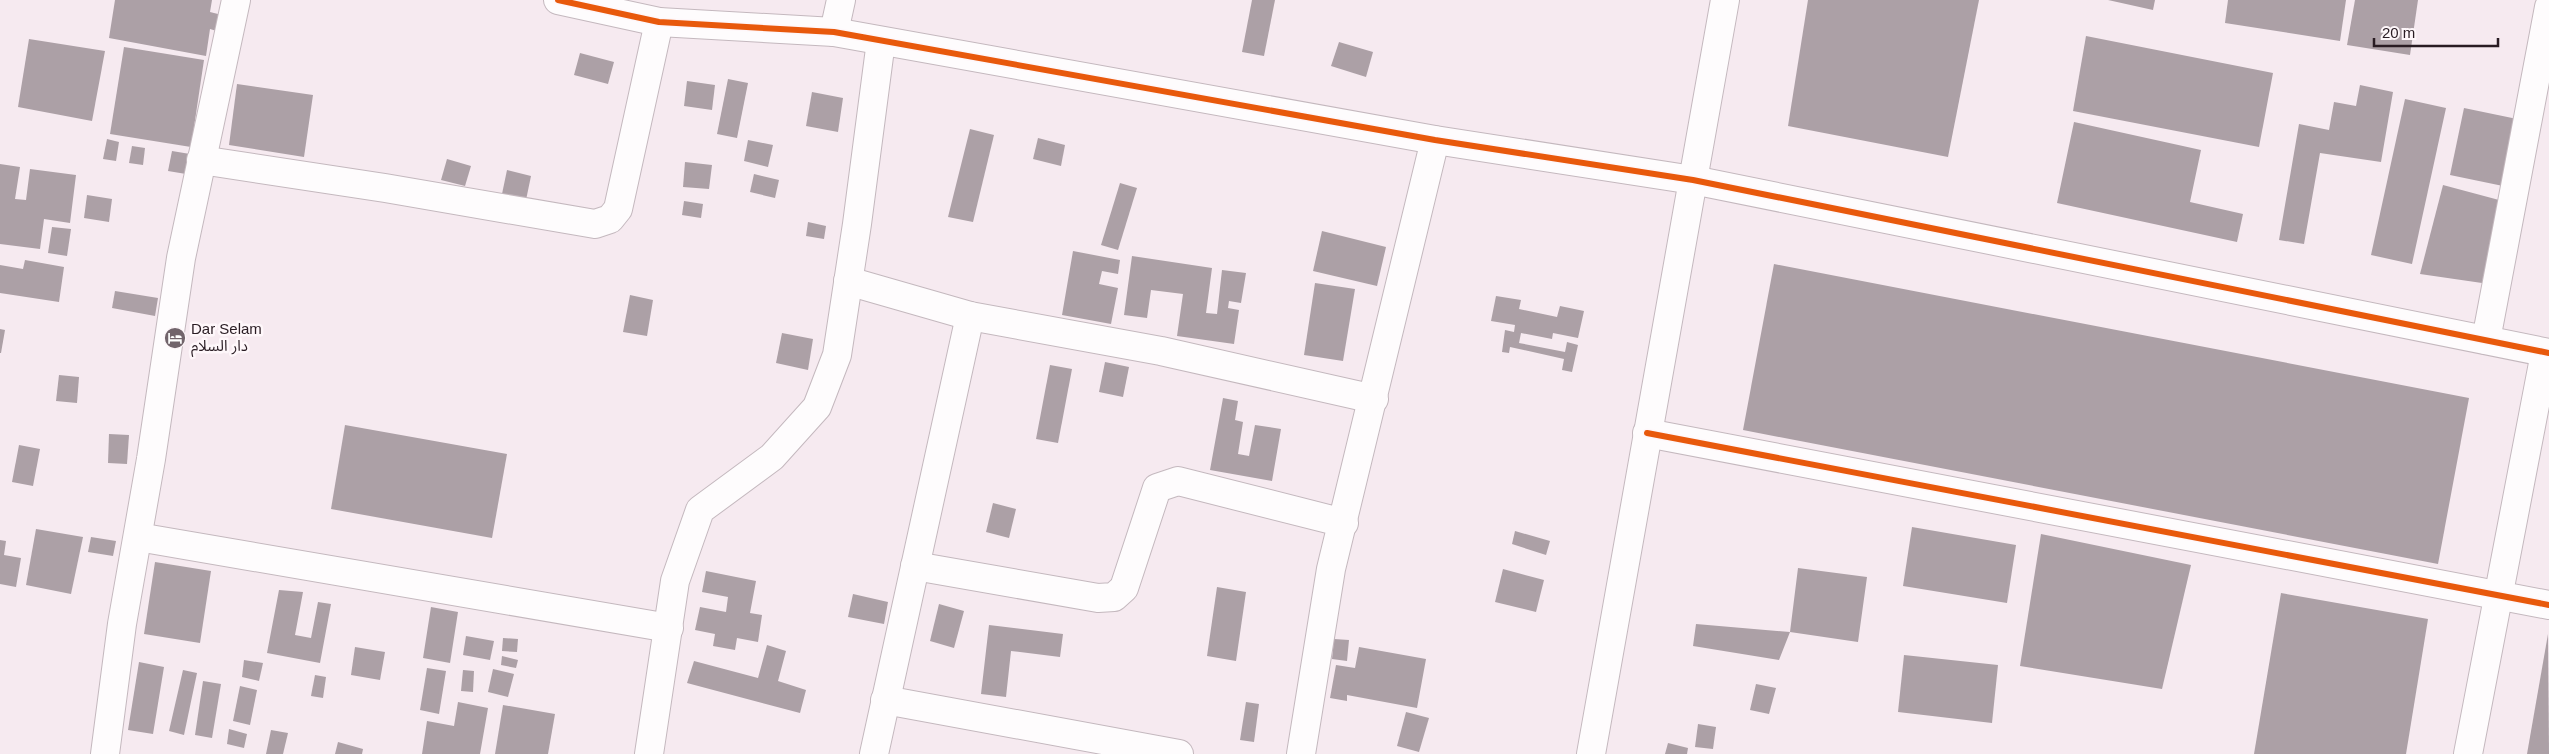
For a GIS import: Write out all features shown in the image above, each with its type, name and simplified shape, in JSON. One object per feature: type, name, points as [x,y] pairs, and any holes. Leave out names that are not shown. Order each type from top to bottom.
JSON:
[{"type":"street","points":[[105,754],[122,624],[138,537],[180,258],[236,0]]},
{"type":"street","points":[[558,0],[659,22],[834,32],[1434,140],[1693,180],[2547,353],[2468,754]]},
{"type":"street","points":[[834,32],[841,0]]},
{"type":"street","points":[[1591,754],[1725,0]]},
{"type":"street","points":[[2486,340],[2549,7]]},
{"type":"street","points":[[201,160],[384,188],[595,224],[610,219],[618,209],[659,22]]},
{"type":"street","points":[[648,754],[675,581],[700,510],[772,457],[818,408],[837,355],[857,224],[881,41]]},
{"type":"street","points":[[1301,754],[1331,569],[1344,523],[1434,140]]},
{"type":"street","points":[[848,281],[970,316],[1160,350],[1374,398]]},
{"type":"street","points":[[874,754],[970,316]]},
{"type":"street","points":[[1648,433],[2499,597],[2549,605]]},
{"type":"street","points":[[915,566],[1098,598],[1114,597],[1124,588],[1157,488],[1178,481],[1344,523]]},
{"type":"street","points":[[138,537],[669,628]]},
{"type":"street","points":[[885,700],[1179,754]]},
{"type":"building","points":[[115,0],[212,0],[210,12],[222,15],[220,32],[210,29],[206,56],[109,38]]},
{"type":"building","points":[[1252,0],[1275,0],[1264,56],[1242,52]]},
{"type":"building","points":[[1808,0],[1979,0],[1948,157],[1788,126]]},
{"type":"building","points":[[2108,0],[2155,0],[2153,10]]},
{"type":"building","points":[[2228,0],[2346,0],[2340,41],[2225,23]]},
{"type":"building","points":[[2355,0],[2418,0],[2410,55],[2347,45]]},
{"type":"building","points":[[2086,36],[2273,73],[2259,147],[2073,111]]},
{"type":"building","points":[[29,39],[105,51],[92,121],[18,107]]},
{"type":"building","points":[[1339,42],[1373,52],[1366,77],[1331,66]]},
{"type":"building","points":[[124,47],[204,60],[191,147],[110,134]]},
{"type":"building","points":[[580,53],[614,62],[608,84],[574,75]]},
{"type":"building","points":[[728,79],[748,83],[737,138],[717,134]]},
{"type":"building","points":[[687,81],[715,85],[712,110],[684,106]]},
{"type":"building","points":[[237,84],[313,95],[304,157],[229,145]]},
{"type":"building","points":[[2360,85],[2393,92],[2381,162],[2320,153],[2304,244],[2279,240],[2299,124],[2329,130],[2334,102],[2356,106]]},
{"type":"building","points":[[812,92],[843,98],[838,132],[806,126]]},
{"type":"building","points":[[2405,99],[2446,108],[2412,264],[2371,255]]},
{"type":"building","points":[[2464,108],[2517,119],[2503,186],[2450,175]]},
{"type":"building","points":[[2074,122],[2201,150],[2190,202],[2243,214],[2237,242],[2057,203]]},
{"type":"building","points":[[970,129],[994,135],[973,222],[948,217]]},
{"type":"building","points":[[1038,138],[1065,145],[1061,166],[1033,159]]},
{"type":"building","points":[[107,139],[119,142],[116,161],[103,159]]},
{"type":"building","points":[[748,140],[773,145],[768,167],[744,161]]},
{"type":"building","points":[[132,146],[145,148],[143,165],[129,163]]},
{"type":"building","points":[[172,151],[190,154],[186,174],[168,171]]},
{"type":"building","points":[[447,159],[471,166],[465,186],[441,180]]},
{"type":"building","points":[[685,162],[712,165],[709,189],[683,187]]},
{"type":"building","points":[[0,164],[20,167],[15,199],[26,200],[30,169],[76,175],[70,223],[44,219],[40,249],[0,244]]},
{"type":"building","points":[[507,170],[531,176],[526,200],[502,194]]},
{"type":"building","points":[[754,174],[779,180],[775,198],[750,192]]},
{"type":"building","points":[[1120,183],[1137,188],[1118,250],[1101,245]]},
{"type":"building","points":[[2443,185],[2499,200],[2482,283],[2420,274]]},
{"type":"building","points":[[87,195],[112,199],[109,222],[84,218]]},
{"type":"building","points":[[684,201],[703,204],[701,218],[682,215]]},
{"type":"building","points":[[808,222],[826,226],[824,239],[806,236]]},
{"type":"building","points":[[52,227],[71,229],[67,256],[48,253]]},
{"type":"building","points":[[1322,231],[1386,247],[1377,286],[1313,271]]},
{"type":"building","points":[[1073,251],[1120,260],[1118,274],[1102,271],[1099,284],[1118,288],[1111,324],[1062,315]]},
{"type":"building","points":[[1132,256],[1212,268],[1206,313],[1217,314],[1222,270],[1246,273],[1241,303],[1229,301],[1228,308],[1239,310],[1234,344],[1177,336],[1183,294],[1151,290],[1147,318],[1124,315]]},
{"type":"building","points":[[25,260],[64,267],[59,302],[0,293],[0,265],[23,269]]},
{"type":"building","points":[[1774,264],[2469,398],[2438,564],[1743,430]]},
{"type":"building","points":[[1315,283],[1355,289],[1343,361],[1304,355]]},
{"type":"building","points":[[115,291],[158,298],[155,316],[112,308]]},
{"type":"building","points":[[630,295],[653,300],[647,336],[623,332]]},
{"type":"building","points":[[1496,296],[1521,300],[1519,309],[1557,317],[1560,306],[1584,311],[1578,338],[1553,333],[1552,339],[1521,333],[1519,343],[1565,352],[1567,342],[1578,345],[1572,372],[1562,370],[1564,359],[1510,347],[1509,353],[1502,352],[1505,330],[1514,332],[1515,325],[1491,321]]},
{"type":"building","points":[[0,329],[5,330],[1,353],[0,353]]},
{"type":"building","points":[[782,333],[813,339],[808,370],[776,363]]},
{"type":"building","points":[[1105,362],[1129,367],[1123,397],[1099,392]]},
{"type":"building","points":[[1050,365],[1072,369],[1058,443],[1036,439]]},
{"type":"building","points":[[59,375],[79,377],[77,403],[56,401]]},
{"type":"building","points":[[1223,398],[1238,401],[1235,420],[1243,422],[1238,454],[1249,456],[1255,425],[1281,429],[1272,481],[1210,470]]},
{"type":"building","points":[[345,425],[507,454],[492,538],[331,509]]},
{"type":"building","points":[[109,434],[129,435],[127,464],[108,463]]},
{"type":"building","points":[[19,445],[40,449],[33,486],[12,482]]},
{"type":"building","points":[[993,503],[1016,509],[1009,538],[986,532]]},
{"type":"building","points":[[1912,527],[2016,545],[2007,603],[1903,586]]},
{"type":"building","points":[[36,529],[83,537],[71,594],[26,585]]},
{"type":"building","points":[[1515,531],[1550,541],[1546,555],[1512,544]]},
{"type":"building","points":[[2041,534],[2191,565],[2162,689],[2020,666]]},
{"type":"building","points":[[91,537],[116,541],[113,556],[88,552]]},
{"type":"building","points":[[0,540],[6,541],[4,555],[21,558],[16,587],[0,584]]},
{"type":"building","points":[[155,562],[211,571],[200,643],[144,634]]},
{"type":"building","points":[[1798,568],[1867,577],[1858,642],[1790,632]]},
{"type":"building","points":[[1503,569],[1544,580],[1536,612],[1495,602]]},
{"type":"building","points":[[706,571],[756,581],[750,613],[762,615],[758,642],[737,638],[735,650],[713,646],[715,634],[695,630],[700,607],[726,612],[728,597],[702,592]]},
{"type":"building","points":[[1217,587],[1246,592],[1236,661],[1207,656]]},
{"type":"building","points":[[279,590],[303,592],[295,635],[311,638],[318,602],[331,604],[320,663],[267,653]]},
{"type":"building","points":[[2281,593],[2428,619],[2406,754],[2254,754]]},
{"type":"building","points":[[853,594],[888,602],[884,624],[848,617]]},
{"type":"building","points":[[939,604],[964,611],[954,648],[930,641]]},
{"type":"building","points":[[431,607],[458,612],[450,663],[423,658]]},
{"type":"building","points":[[1696,624],[1790,632],[1779,660],[1693,646]]},
{"type":"building","points":[[989,625],[1063,634],[1060,657],[1011,651],[1006,697],[981,694]]},
{"type":"building","points":[[2548,634],[2549,754],[2527,754]]},
{"type":"building","points":[[466,636],[494,641],[490,660],[463,655]]},
{"type":"building","points":[[503,638],[518,639],[517,652],[502,651]]},
{"type":"building","points":[[1334,639],[1349,640],[1347,661],[1332,659]]},
{"type":"building","points":[[767,645],[786,651],[778,681],[806,690],[800,713],[687,683],[694,661],[758,678]]},
{"type":"building","points":[[355,647],[385,652],[380,680],[351,675]]},
{"type":"building","points":[[1359,647],[1426,659],[1417,708],[1347,695],[1347,701],[1330,698],[1336,665],[1355,668]]},
{"type":"building","points":[[1904,655],[1998,665],[1992,723],[1898,712]]},
{"type":"building","points":[[502,656],[518,660],[516,668],[501,665]]},
{"type":"building","points":[[244,660],[263,663],[259,681],[242,677]]},
{"type":"building","points":[[139,662],[164,667],[153,734],[128,730]]},
{"type":"building","points":[[427,668],[446,671],[439,714],[420,710]]},
{"type":"building","points":[[493,669],[514,674],[508,697],[488,692]]},
{"type":"building","points":[[183,670],[197,673],[184,735],[169,731]]},
{"type":"building","points":[[463,670],[474,671],[473,692],[461,691]]},
{"type":"building","points":[[315,675],[326,677],[323,698],[311,696]]},
{"type":"building","points":[[203,681],[221,684],[212,738],[195,735]]},
{"type":"building","points":[[1756,684],[1776,688],[1769,714],[1750,710]]},
{"type":"building","points":[[240,686],[257,690],[250,725],[233,721]]},
{"type":"building","points":[[458,702],[488,708],[480,754],[422,754],[427,721],[454,726]]},
{"type":"building","points":[[1246,702],[1259,704],[1254,742],[1240,740]]},
{"type":"building","points":[[503,705],[555,714],[548,754],[495,754]]},
{"type":"building","points":[[1406,712],[1429,718],[1419,752],[1397,746]]},
{"type":"building","points":[[1698,724],[1716,727],[1713,749],[1695,747]]},
{"type":"building","points":[[229,729],[247,734],[244,748],[227,744]]},
{"type":"building","points":[[271,730],[288,733],[283,754],[266,754]]},
{"type":"building","points":[[338,742],[363,749],[362,754],[335,754]]},
{"type":"building","points":[[1668,743],[1688,748],[1687,754],[1665,754]]},
{"type":"cycle path","points":[[558,0],[659,22],[834,32],[1435,140],[1693,180],[2549,353]]},
{"type":"cycle path","points":[[1647,433],[2549,605]]},
{"type":"place","name":"Dar Selam دار السلام","points":[[175,338]]}]
